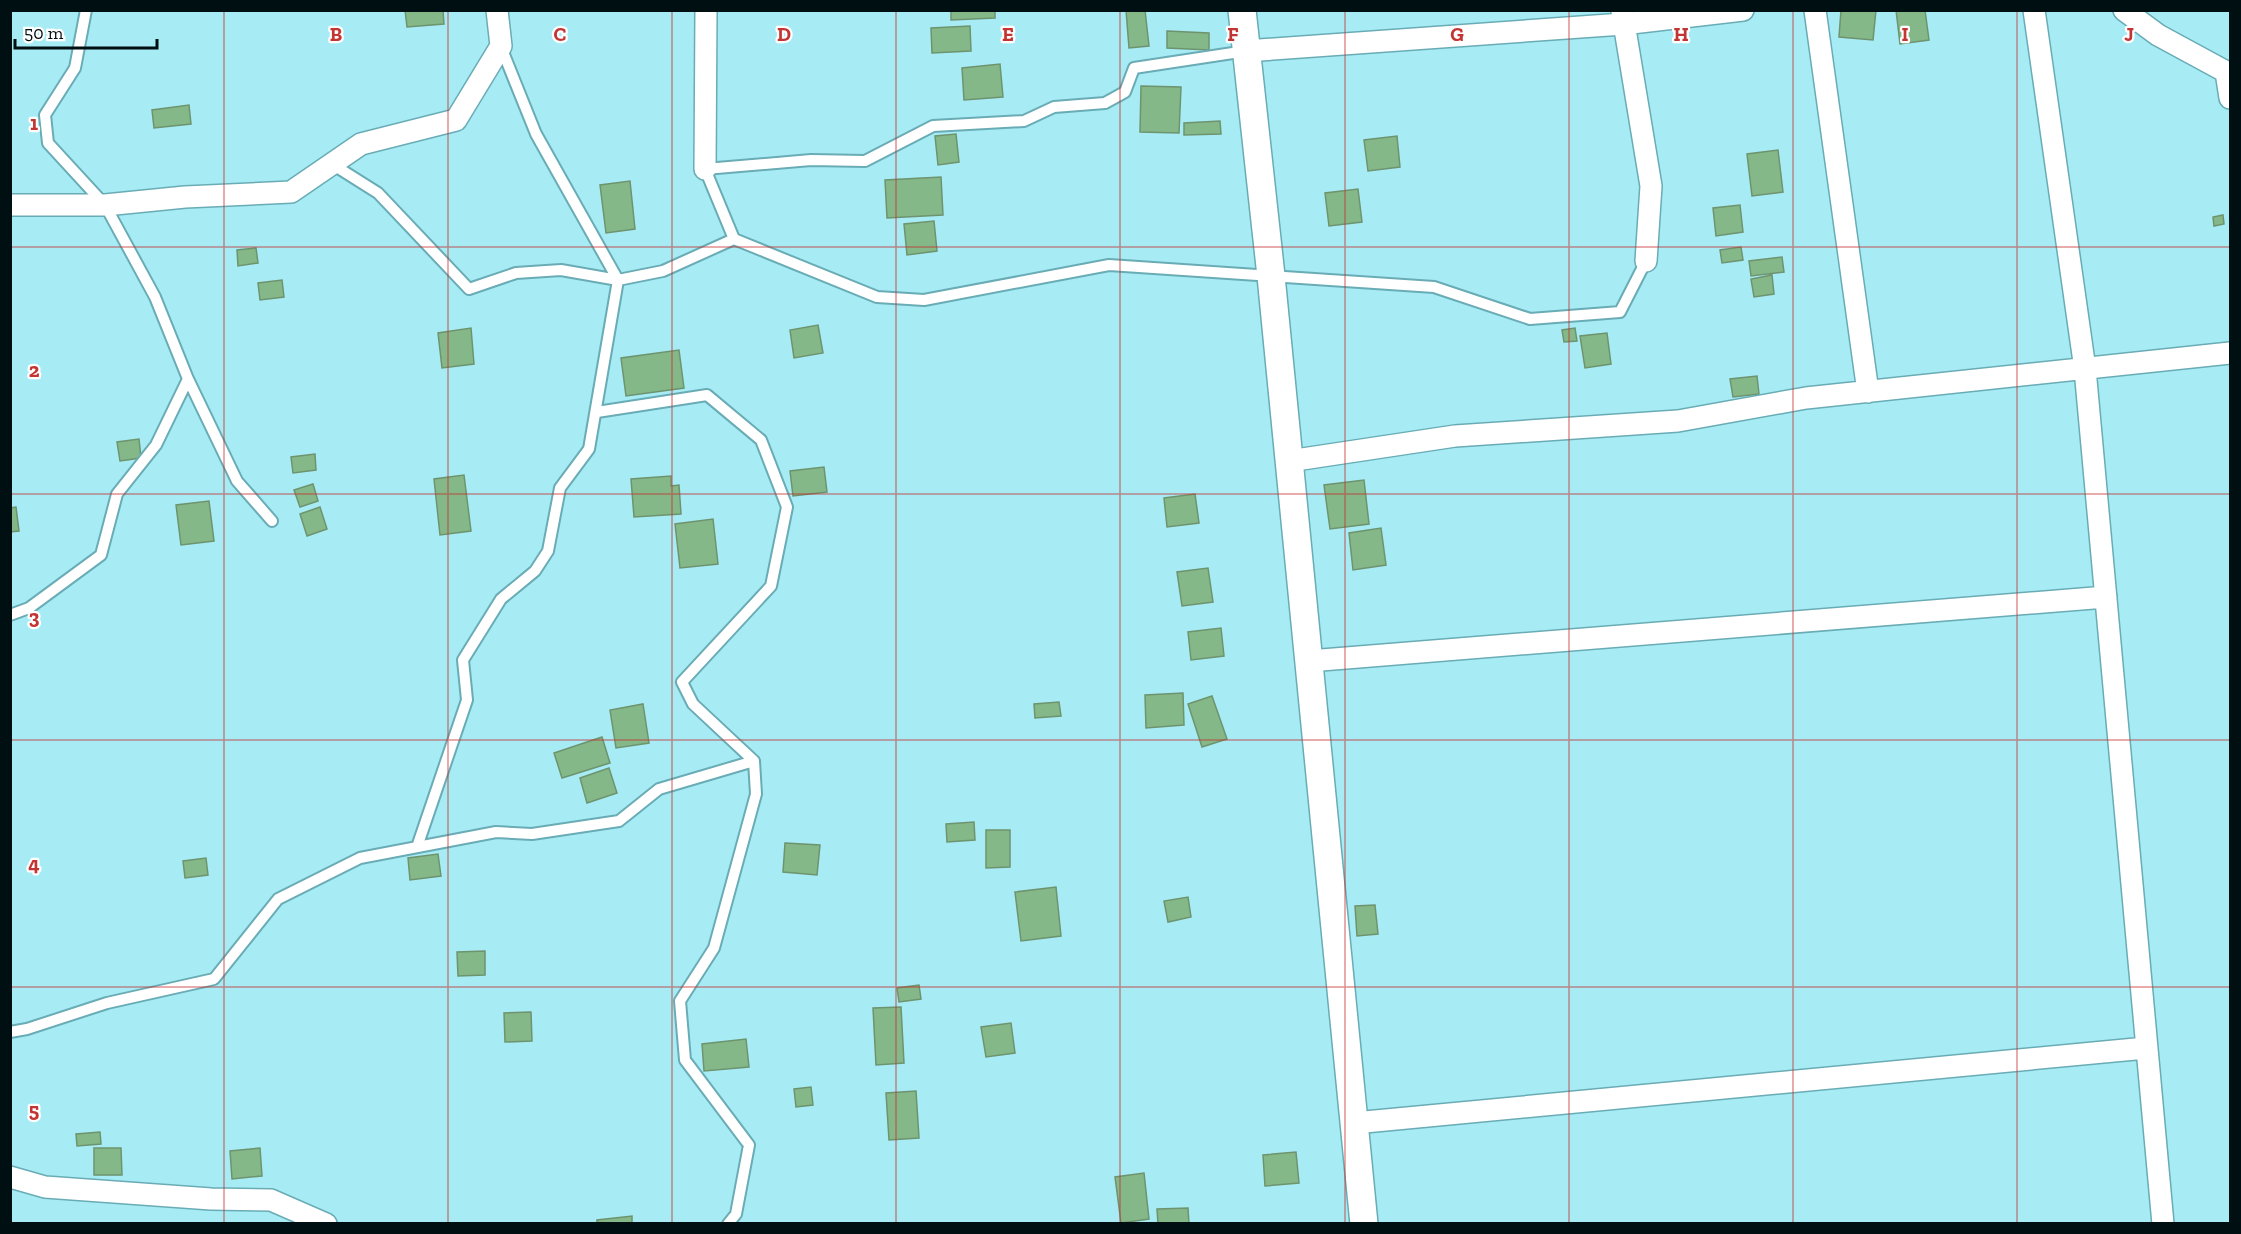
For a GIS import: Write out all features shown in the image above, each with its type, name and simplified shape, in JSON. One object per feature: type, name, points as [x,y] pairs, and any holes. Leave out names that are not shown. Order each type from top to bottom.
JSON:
[{"type":"street","points":[[10,205],[105,205],[185,197],[291,192],[361,144],[456,120],[501,46],[497,10]]},
{"type":"street","points":[[705,169],[706,10]]},
{"type":"street","points":[[1242,10],[1271,276],[1364,1224]]},
{"type":"street","points":[[1246,51],[1623,17],[1743,10]]},
{"type":"street","points":[[1815,10],[1868,392]]},
{"type":"street","points":[[2034,10],[2085,369],[2163,1224]]},
{"type":"street","points":[[2124,10],[2158,35],[2228,73],[2230,98]]},
{"type":"street","points":[[1623,17],[1651,186],[1646,261]]},
{"type":"street","points":[[1289,461],[1455,436],[1678,421],[1806,398],[2230,353]]},
{"type":"street","points":[[1309,661],[2106,597]]},
{"type":"street","points":[[1354,1123],[2146,1048]]},
{"type":"street","points":[[10,1177],[45,1187],[211,1199],[271,1200],[326,1224]]},
{"type":"lane","points":[[86,10],[75,68],[45,115],[48,143],[105,205],[155,297],[188,379],[237,481],[272,521]]},
{"type":"lane","points":[[417,847],[467,700],[463,660],[501,599],[535,571],[548,551],[560,488],[589,449],[618,280],[536,134],[501,46]]},
{"type":"lane","points":[[1246,51],[1134,68],[1125,92],[1105,103],[1054,107],[1024,121],[933,126],[865,162],[811,160],[705,169],[734,239],[877,297],[924,300],[1109,265],[1434,287],[1530,319],[1620,312],[1646,261]]},
{"type":"lane","points":[[332,164],[378,193],[469,289],[516,273],[561,270],[618,280],[663,271],[734,239]]},
{"type":"lane","points":[[10,615],[29,608],[101,555],[117,494],[156,445],[188,379]]},
{"type":"lane","points":[[597,412],[708,395],[761,440],[786,507],[771,586],[682,682],[693,704],[754,761],[756,794],[714,948],[680,1000],[685,1060],[749,1145],[736,1214],[728,1224]]},
{"type":"lane","points":[[10,1032],[27,1029],[107,1003],[214,979],[279,899],[360,858],[496,832],[532,834],[619,821],[659,789],[754,761]]},
{"type":"building","points":[[405,10],[443,10],[444,24],[407,27]]},
{"type":"building","points":[[951,10],[995,10],[995,18],[951,20]]},
{"type":"building","points":[[1126,10],[1145,10],[1149,46],[1129,48]]},
{"type":"building","points":[[1841,10],[1876,10],[1873,40],[1839,37]]},
{"type":"building","points":[[1896,10],[1925,10],[1929,40],[1900,44]]},
{"type":"building","points":[[970,26],[971,51],[932,53],[931,28]]},
{"type":"building","points":[[1167,31],[1209,33],[1209,50],[1167,48]]},
{"type":"building","points":[[1000,64],[1003,97],[964,100],[962,68]]},
{"type":"building","points":[[1141,86],[1181,87],[1179,133],[1140,132]]},
{"type":"building","points":[[189,105],[191,124],[154,128],[152,110]]},
{"type":"building","points":[[1220,121],[1221,134],[1184,135],[1184,123]]},
{"type":"building","points":[[956,134],[959,162],[938,165],[935,136]]},
{"type":"building","points":[[1397,136],[1400,167],[1368,171],[1364,140]]},
{"type":"building","points":[[1778,150],[1783,192],[1752,196],[1747,154]]},
{"type":"building","points":[[941,177],[943,215],[887,218],[885,180]]},
{"type":"building","points":[[630,181],[635,229],[606,233],[600,185]]},
{"type":"building","points":[[1358,189],[1362,222],[1329,226],[1325,193]]},
{"type":"building","points":[[1740,205],[1743,232],[1716,236],[1713,208]]},
{"type":"building","points":[[2223,215],[2224,224],[2214,226],[2213,217]]},
{"type":"building","points":[[934,221],[937,251],[907,255],[904,224]]},
{"type":"building","points":[[1741,247],[1743,260],[1722,263],[1720,250]]},
{"type":"building","points":[[256,248],[258,263],[238,266],[237,250]]},
{"type":"building","points":[[1782,257],[1784,272],[1751,276],[1749,261]]},
{"type":"building","points":[[1772,275],[1774,294],[1754,297],[1751,279]]},
{"type":"building","points":[[282,280],[284,297],[260,300],[258,283]]},
{"type":"building","points":[[818,325],[823,353],[794,358],[790,330]]},
{"type":"building","points":[[471,328],[474,364],[442,368],[438,333]]},
{"type":"building","points":[[1575,328],[1577,341],[1564,342],[1562,330]]},
{"type":"building","points":[[1607,333],[1611,364],[1585,368],[1580,336]]},
{"type":"building","points":[[679,350],[684,388],[626,396],[621,358]]},
{"type":"building","points":[[1757,376],[1759,394],[1733,397],[1730,379]]},
{"type":"building","points":[[139,439],[141,458],[120,461],[117,442]]},
{"type":"building","points":[[315,454],[316,470],[293,473],[291,457]]},
{"type":"building","points":[[824,467],[827,492],[793,496],[790,471]]},
{"type":"building","points":[[464,475],[471,531],[440,535],[434,479]]},
{"type":"building","points":[[671,476],[671,486],[679,485],[681,514],[634,517],[631,479]]},
{"type":"building","points":[[1364,480],[1369,524],[1330,529],[1324,485]]},
{"type":"building","points":[[313,484],[318,501],[300,507],[294,490]]},
{"type":"building","points":[[1195,494],[1199,523],[1167,527],[1164,498]]},
{"type":"building","points":[[209,501],[214,541],[181,545],[176,505]]},
{"type":"building","points":[[16,507],[19,531],[10,532],[10,508]]},
{"type":"building","points":[[320,507],[327,529],[307,536],[300,514]]},
{"type":"building","points":[[713,519],[718,564],[680,568],[675,524]]},
{"type":"building","points":[[1381,528],[1386,565],[1353,570],[1349,533]]},
{"type":"building","points":[[1208,568],[1213,602],[1182,606],[1177,572]]},
{"type":"building","points":[[1221,628],[1224,656],[1191,660],[1188,632]]},
{"type":"building","points":[[1183,693],[1184,725],[1146,728],[1145,695]]},
{"type":"building","points":[[1212,696],[1227,739],[1202,747],[1188,704]]},
{"type":"building","points":[[1059,702],[1061,716],[1035,718],[1034,704]]},
{"type":"building","points":[[643,704],[649,743],[616,748],[610,710]]},
{"type":"building","points":[[602,737],[610,763],[562,778],[554,753]]},
{"type":"building","points":[[609,768],[617,793],[587,803],[580,778]]},
{"type":"building","points":[[974,822],[975,840],[947,842],[946,824]]},
{"type":"building","points":[[986,830],[1010,830],[1010,867],[986,868]]},
{"type":"building","points":[[785,843],[820,845],[817,875],[783,872]]},
{"type":"building","points":[[438,854],[441,876],[410,880],[408,858]]},
{"type":"building","points":[[206,858],[208,875],[185,878],[183,861]]},
{"type":"building","points":[[1056,887],[1061,936],[1021,941],[1015,892]]},
{"type":"building","points":[[1188,897],[1191,917],[1168,922],[1164,901]]},
{"type":"building","points":[[1375,905],[1378,934],[1357,936],[1355,906]]},
{"type":"building","points":[[485,951],[485,975],[458,976],[457,952]]},
{"type":"building","points":[[919,985],[921,999],[899,1002],[897,988]]},
{"type":"building","points":[[901,1007],[904,1063],[876,1065],[873,1008]]},
{"type":"building","points":[[531,1012],[532,1041],[505,1042],[504,1013]]},
{"type":"building","points":[[1011,1023],[1015,1053],[986,1057],[981,1027]]},
{"type":"building","points":[[746,1039],[749,1067],[704,1071],[702,1044]]},
{"type":"building","points":[[811,1087],[813,1105],[796,1107],[794,1089]]},
{"type":"building","points":[[916,1091],[919,1138],[889,1140],[886,1093]]},
{"type":"building","points":[[100,1132],[101,1144],[77,1146],[76,1134]]},
{"type":"building","points":[[94,1148],[121,1148],[122,1175],[94,1175]]},
{"type":"building","points":[[260,1148],[262,1176],[232,1179],[230,1151]]},
{"type":"building","points":[[1296,1152],[1299,1183],[1265,1186],[1263,1155]]},
{"type":"building","points":[[1144,1173],[1149,1219],[1121,1223],[1115,1177]]},
{"type":"building","points":[[1188,1208],[1189,1224],[1158,1224],[1157,1209]]},
{"type":"building","points":[[632,1216],[632,1224],[597,1224],[597,1220]]}]
